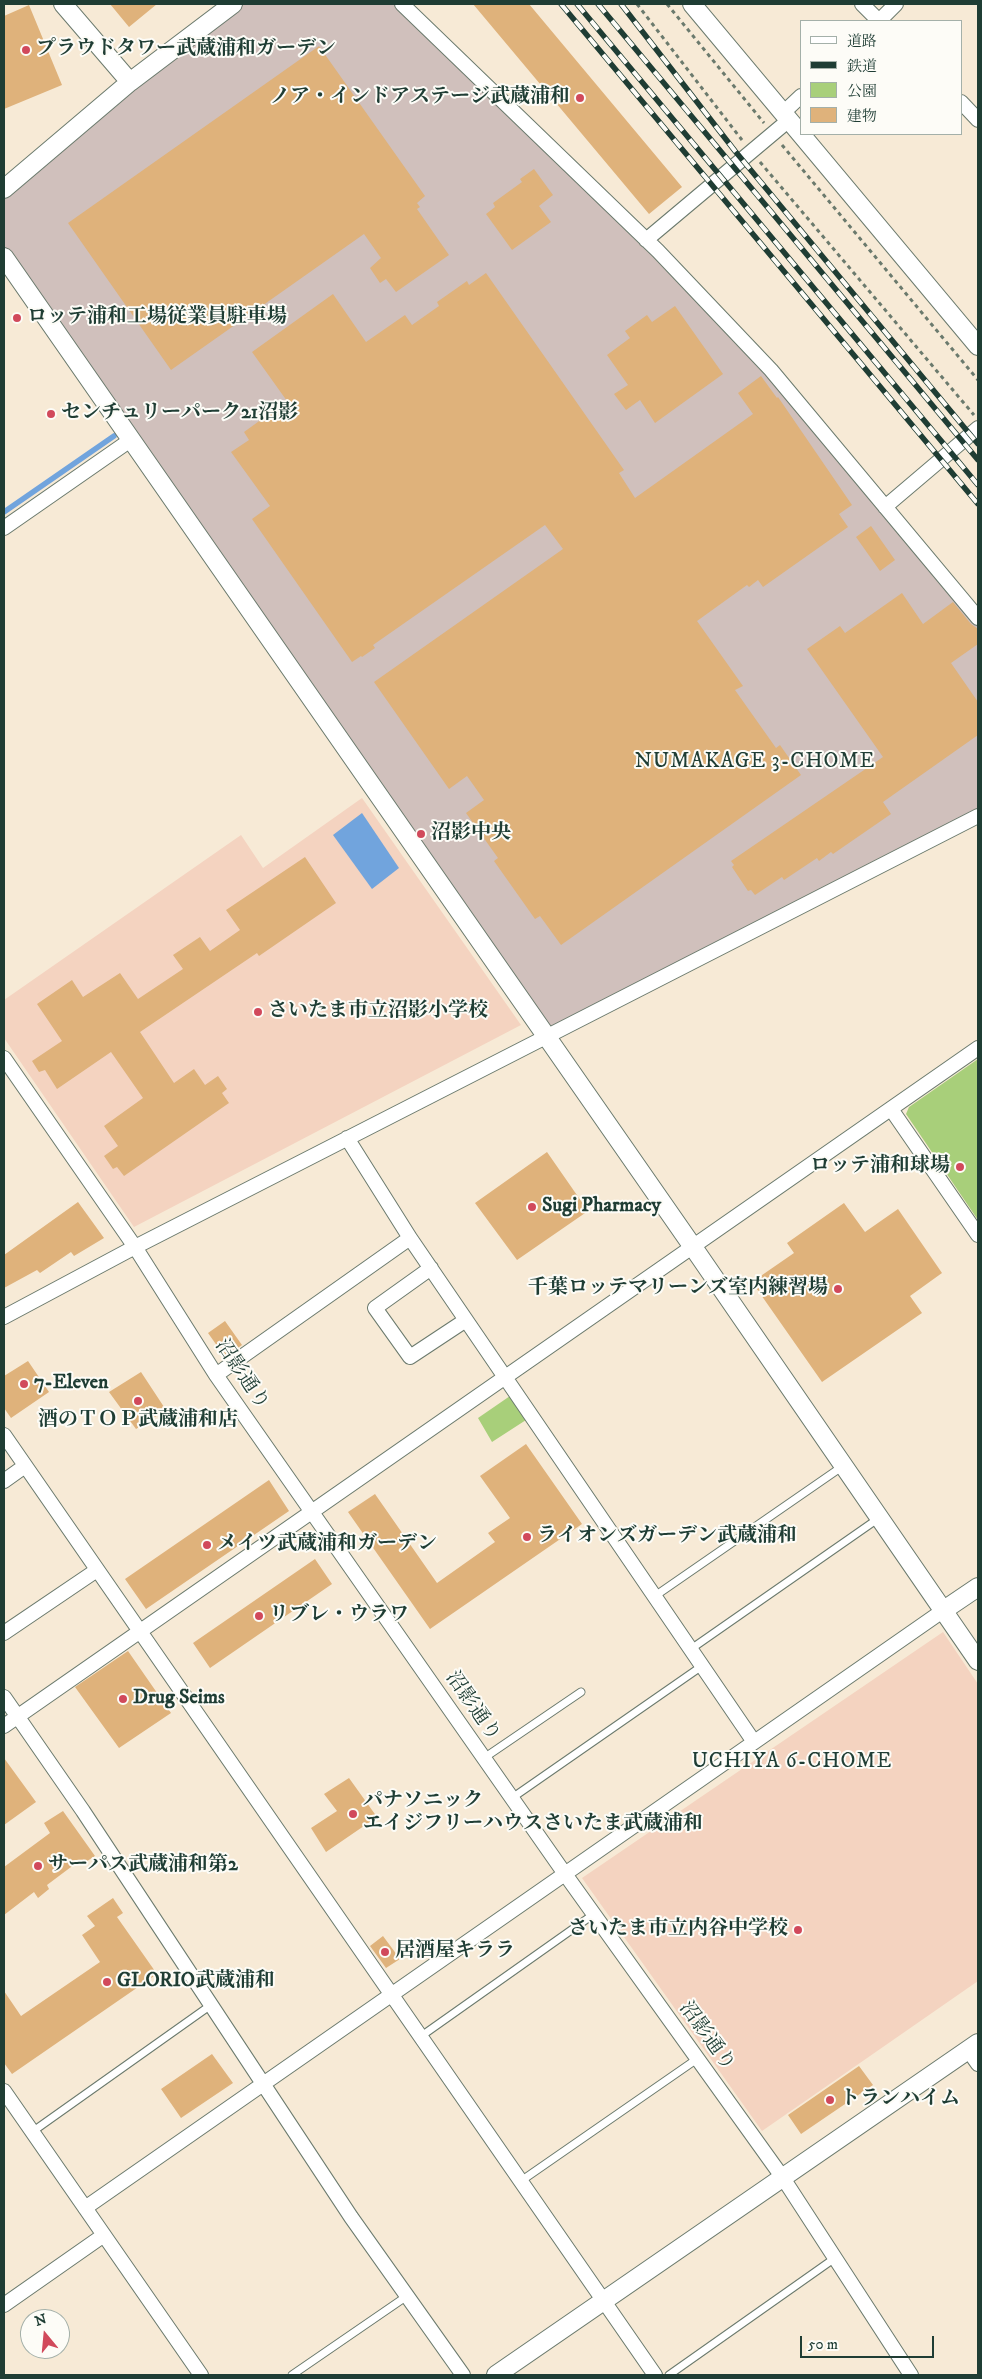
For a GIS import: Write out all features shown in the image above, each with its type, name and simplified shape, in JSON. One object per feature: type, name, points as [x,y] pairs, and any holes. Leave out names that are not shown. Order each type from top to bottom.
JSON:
[{"type":"street","points":[[63,4],[130,82]]},
{"type":"street","points":[[4,188],[130,82],[233,4]]},
{"type":"street","points":[[402,4],[646,240],[771,370],[978,618]]},
{"type":"street","points":[[692,4],[800,133]]},
{"type":"street","points":[[862,4],[878,20]]},
{"type":"street","points":[[880,20],[896,4]]},
{"type":"street","points":[[646,240],[751,152],[786,116],[800,97]]},
{"type":"street","points":[[962,103],[978,120]]},
{"type":"street","points":[[802,135],[978,346]]},
{"type":"street","points":[[4,257],[693,1247],[978,1661]]},
{"type":"street","points":[[885,507],[978,428]]},
{"type":"street","points":[[4,528],[132,439]]},
{"type":"street","points":[[4,1317],[134,1247],[978,816]]},
{"type":"street","points":[[4,1726],[978,1048]]},
{"type":"street","name":"沼影通り","points":[[5,1063],[134,1247],[216,1375],[311,1512],[565,1874],[782,2178],[911,2375]]},
{"type":"street","points":[[891,1109],[978,1235]]},
{"type":"street","points":[[347,1138],[430,1268],[754,1742]]},
{"type":"street","points":[[216,1375],[410,1238]]},
{"type":"street","points":[[430,1268],[375,1308],[410,1357],[466,1320]]},
{"type":"street","points":[[4,1435],[655,2375]]},
{"type":"street","points":[[4,1481],[25,1466]]},
{"type":"street","points":[[4,1633],[97,1570]]},
{"type":"street","points":[[85,2208],[978,1587]]},
{"type":"street","points":[[4,1696],[83,1810],[351,2217],[463,2375]]},
{"type":"street","points":[[496,2375],[782,2178],[975,2053]]},
{"type":"street","points":[[4,2091],[201,2375]]},
{"type":"street","points":[[4,2305],[104,2235]]},
{"type":"lane","points":[[655,1596],[843,1466]]},
{"type":"lane","points":[[691,1649],[880,1517]]},
{"type":"lane","points":[[512,1798],[702,1666]]},
{"type":"lane","points":[[484,1758],[581,1692]]},
{"type":"lane","points":[[420,2037],[594,1914]]},
{"type":"lane","points":[[32,2132],[211,2005]]},
{"type":"lane","points":[[521,2181],[697,2059]]},
{"type":"lane","points":[[669,2375],[835,2258]]},
{"type":"lane","points":[[292,2375],[407,2296]]},
{"type":"path","points":[[636,4],[751,152],[978,420]]},
{"type":"path","points":[[667,4],[768,128]]},
{"type":"path","points":[[780,142],[978,380]]},
{"type":"shaded area","points":[[233,4],[402,4],[658,251],[885,507],[978,618],[978,816],[546,1036],[4,257],[4,196]]},
{"type":"shaded area","name":"さいたま市立沼影小学校","points":[[362,798],[521,1025],[134,1227],[4,1038],[4,1000],[241,835],[263,868]]},
{"type":"shaded area","name":"さいたま市立内谷中学校","points":[[943,1632],[978,1684],[978,1981],[762,2131],[582,1878]]},
{"type":"green space","name":"ロッテ浦和球場","points":[[978,1059],[978,1220],[906,1114],[909,1107]]},
{"type":"green space","points":[[510,1396],[526,1420],[492,1442],[478,1418]]},
{"type":"water","points":[[362,813],[399,868],[372,889],[333,835]]},
{"type":"building","points":[[110,4],[157,4],[129,27]]},
{"type":"building","name":"ノア・インドアステージ武蔵浦和","points":[[473,4],[529,4],[682,187],[649,214]]},
{"type":"building","name":"プラウドタワー武蔵浦和ガーデン","points":[[29,5],[62,85],[4,109],[4,16]]},
{"type":"building","points":[[319,46],[425,196],[417,203],[420,207],[417,209],[449,255],[396,292],[386,279],[380,283],[370,268],[381,258],[364,234],[171,370],[68,223]]},
{"type":"building","points":[[534,169],[553,195],[539,206],[551,222],[512,250],[486,214],[495,207],[493,203],[522,182],[520,179]]},
{"type":"building","points":[[486,273],[624,470],[619,473],[635,498],[753,414],[738,393],[761,376],[778,397],[852,505],[839,514],[848,527],[763,587],[758,580],[749,587],[747,585],[697,621],[743,686],[735,690],[776,748],[780,745],[801,775],[561,945],[540,916],[535,919],[494,861],[498,858],[466,813],[484,800],[467,776],[449,789],[374,682],[563,549],[545,525],[373,645],[375,648],[352,662],[252,519],[270,506],[231,452],[249,440],[244,432],[287,401],[252,352],[333,294],[366,342],[405,315],[412,325],[439,306],[437,302],[467,281],[469,285]]},
{"type":"building","points":[[675,306],[723,374],[655,423],[640,400],[626,410],[614,394],[628,385],[607,355],[630,338],[625,331],[647,315],[652,322]]},
{"type":"building","points":[[871,526],[895,560],[880,571],[856,537]]},
{"type":"building","points":[[902,593],[923,624],[953,602],[971,624],[978,629],[978,644],[951,663],[978,702],[978,735],[883,802],[891,814],[833,854],[831,852],[819,861],[817,858],[784,880],[782,877],[755,895],[751,890],[748,891],[732,867],[734,865],[731,861],[883,757],[807,649],[840,626],[845,633]]},
{"type":"building","points":[[305,857],[336,903],[259,956],[257,953],[140,1032],[174,1083],[194,1069],[205,1085],[218,1076],[227,1089],[222,1093],[229,1103],[124,1176],[117,1167],[113,1169],[104,1156],[118,1146],[104,1126],[143,1098],[111,1052],[57,1089],[45,1070],[39,1072],[32,1061],[62,1041],[37,1004],[72,980],[83,997],[120,973],[138,999],[183,969],[173,955],[200,937],[210,951],[240,930],[226,910]]},
{"type":"building","name":"Sugi Pharmacy","points":[[547,1152],[588,1211],[517,1260],[475,1203]]},
{"type":"building","points":[[78,1202],[104,1238],[74,1256],[71,1252],[40,1273],[37,1270],[4,1288],[4,1255]]},
{"type":"building","name":"千葉ロッテマリーンズ室内練習場","points":[[844,1203],[865,1232],[898,1209],[942,1273],[910,1296],[922,1313],[822,1382],[752,1282],[794,1253],[787,1243]]},
{"type":"building","points":[[225,1321],[242,1345],[225,1357],[208,1333]]},
{"type":"building","name":"7-Eleven","points":[[28,1361],[49,1392],[11,1418],[4,1408],[4,1376]]},
{"type":"building","name":"酒のＴＯＰ武蔵浦和店","points":[[141,1372],[166,1410],[136,1429],[109,1392]]},
{"type":"building","name":"ライオンズガーデン武蔵浦和","points":[[526,1444],[582,1524],[430,1629],[348,1512],[375,1494],[437,1583],[495,1542],[488,1533],[510,1518],[480,1476]]},
{"type":"building","name":"メイツ武蔵浦和ガーデン","points":[[269,1480],[289,1511],[146,1609],[125,1579]]},
{"type":"building","name":"リブレ・ウラワ","points":[[315,1559],[332,1584],[210,1668],[193,1643]]},
{"type":"building","name":"Drug Seims","points":[[128,1651],[171,1713],[119,1748],[75,1687]]},
{"type":"building","points":[[4,1758],[36,1802],[4,1825]]},
{"type":"building","name":"パナソニック エイジフリーハウスさいたま武蔵浦和","points":[[349,1778],[377,1817],[326,1852],[311,1828],[337,1811],[324,1794]]},
{"type":"building","name":"サーパス武蔵浦和第2","points":[[63,1811],[95,1856],[81,1865],[79,1861],[47,1885],[49,1889],[38,1898],[34,1892],[4,1915],[4,1867],[50,1833],[44,1823]]},
{"type":"building","name":"GLORIO武蔵浦和","points":[[113,1898],[123,1913],[117,1917],[157,1974],[12,2074],[4,2063],[4,1991],[21,2016],[100,1962],[82,1935],[95,1926],[87,1916]]},
{"type":"building","name":"居酒屋キララ","points":[[383,1936],[400,1959],[386,1968],[370,1946]]},
{"type":"building","points":[[212,2054],[233,2083],[181,2118],[161,2089]]},
{"type":"building","name":"トランハイム","points":[[859,2066],[873,2085],[801,2134],[788,2115]]},
{"type":"waterway","points":[[4,512],[114,436]]},
{"type":"railway","points":[[561,4],[978,504]]},
{"type":"railway","points":[[577,4],[978,485]]},
{"type":"railway","points":[[598,4],[978,460]]},
{"type":"railway","points":[[621,4],[735,151],[978,444]]},
{"type":"place","name":"プラウドタワー武蔵浦和ガーデン","points":[[26,50]]},
{"type":"place","name":"ノア・インドアステージ武蔵浦和","points":[[580,98]]},
{"type":"place","name":"ロッテ浦和工場従業員駐車場","points":[[17,318]]},
{"type":"place","name":"センチュリーパーク21沼影","points":[[51,414]]},
{"type":"place","name":"沼影中央","points":[[421,834]]},
{"type":"place","name":"さいたま市立沼影小学校","points":[[258,1012]]},
{"type":"place","name":"ロッテ浦和球場","points":[[960,1167]]},
{"type":"place","name":"Sugi Pharmacy","points":[[532,1207]]},
{"type":"place","name":"千葉ロッテマリーンズ室内練習場","points":[[838,1289]]},
{"type":"place","name":"7-Eleven","points":[[24,1384]]},
{"type":"place","name":"酒のＴＯＰ武蔵浦和店","points":[[138,1401]]},
{"type":"place","name":"ライオンズガーデン武蔵浦和","points":[[527,1537]]},
{"type":"place","name":"メイツ武蔵浦和ガーデン","points":[[207,1545]]},
{"type":"place","name":"リブレ・ウラワ","points":[[259,1616]]},
{"type":"place","name":"Drug Seims","points":[[123,1699]]},
{"type":"place","name":"パナソニック エイジフリーハウスさいたま武蔵浦和","points":[[353,1814]]},
{"type":"place","name":"サーパス武蔵浦和第2","points":[[38,1866]]},
{"type":"place","name":"さいたま市立内谷中学校","points":[[798,1930]]},
{"type":"place","name":"居酒屋キララ","points":[[385,1952]]},
{"type":"place","name":"GLORIO武蔵浦和","points":[[107,1982]]},
{"type":"place","name":"トランハイム","points":[[830,2100]]},
{"type":"district","name":"NUMAKAGE 3-CHOME","points":[[755,763]]},
{"type":"district","name":"UCHIYA 6-CHOME","points":[[792,1763]]}]
